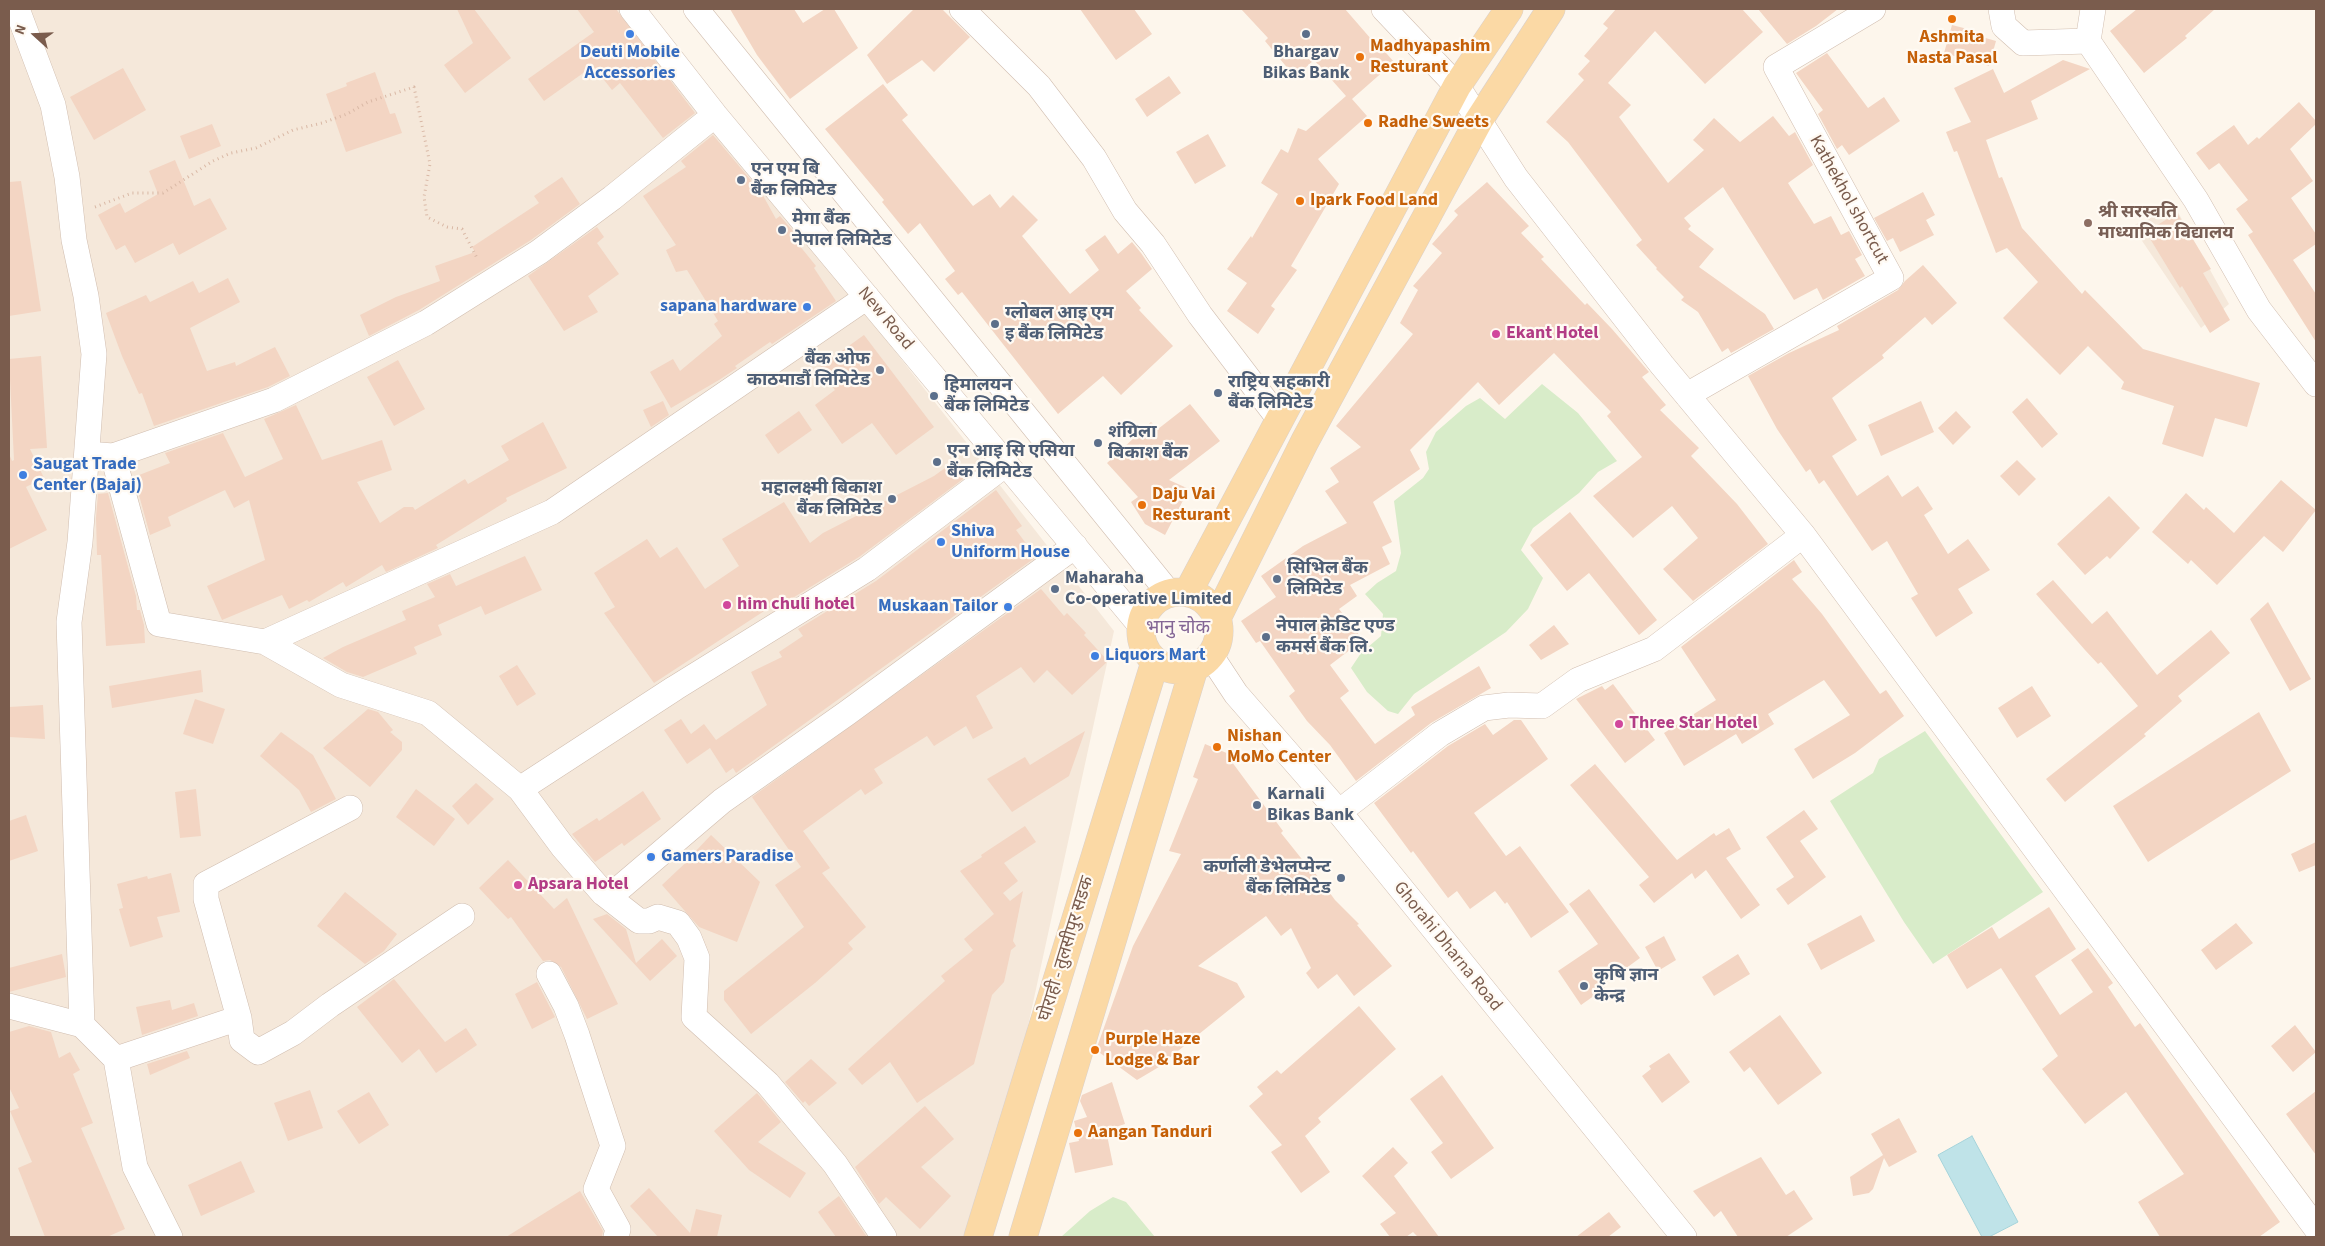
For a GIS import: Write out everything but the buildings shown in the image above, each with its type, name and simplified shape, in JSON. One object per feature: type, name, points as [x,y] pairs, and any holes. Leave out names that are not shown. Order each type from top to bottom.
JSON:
[{"type":"main road","points":[[1179,593],[1280,420],[1457,86],[1509,9]]},
{"type":"main road","points":[[1217,618],[1305,441],[1479,120],[1551,9]]},
{"type":"main road","points":[[1023,1237],[1202,662],[1217,644],[1219,631],[1217,618],[1211,606],[1201,597],[1179,593],[1156,600],[1146,612],[1141,626],[1144,646],[1155,662],[1167,668],[1181,670],[1202,662]]},
{"type":"main road","name":"घोराही - तुलसीपुर सडक","points":[[978,1237],[1155,662]]},
{"type":"street","points":[[17,9],[53,105],[67,177],[71,217],[94,354],[80,542],[69,622],[82,1025]]},
{"type":"street","name":"New Road","points":[[632,9],[715,115],[1141,626]]},
{"type":"street","points":[[696,9],[1179,593]]},
{"type":"street","points":[[962,9],[1039,86],[1094,158],[1125,211],[1153,244],[1200,316],[1280,420]]},
{"type":"street","points":[[1384,9],[1457,86],[1516,178],[1687,395],[1803,535],[2316,1228]]},
{"type":"street","name":"Kathekhol shortcut","points":[[1687,395],[1890,278],[1776,67],[1873,9]]},
{"type":"street","points":[[2001,9],[2004,26],[2023,43],[2088,41]]},
{"type":"street","points":[[2093,9],[2088,41],[2196,200],[2259,310],[2316,384]]},
{"type":"street","points":[[87,454],[113,456],[274,400],[426,323],[538,252],[612,198],[715,115]]},
{"type":"street","points":[[265,642],[552,512],[867,297]]},
{"type":"street","points":[[113,456],[159,624],[265,642],[341,686],[428,713],[520,789],[564,847],[603,893],[639,921],[649,921],[658,917],[678,923],[689,938],[697,958],[694,1017],[768,1084],[835,1164],[884,1237]]},
{"type":"street","points":[[520,789],[682,683],[868,569],[1006,464]]},
{"type":"street","points":[[1339,812],[1440,734],[1484,708],[1509,705],[1542,706],[1578,680],[1654,649],[1803,535]]},
{"type":"street","points":[[603,893],[622,887],[722,800],[847,713],[1074,546]]},
{"type":"street","name":"Ghorahi Dharna Road","points":[[1202,662],[1236,694],[1339,812],[1684,1237]]},
{"type":"street","points":[[350,808],[284,844],[235,866],[206,884],[206,899],[239,1018],[242,1040],[258,1052],[293,1033],[330,1005],[462,916]]},
{"type":"street","points":[[548,974],[566,1006],[614,1146],[596,1189],[618,1229],[616,1237]]},
{"type":"street","points":[[9,1006],[82,1025],[116,1059],[135,1167],[170,1237]]},
{"type":"street","points":[[116,1059],[239,1018]]},
{"type":"path","points":[[71,217],[132,193],[163,193],[177,182],[231,153],[256,148],[293,130],[347,114],[368,102],[414,88],[430,164],[424,197],[428,217],[447,227],[462,229],[489,283]]},
{"type":"shaded area","points":[[9,9],[627,9],[1114,631],[982,1237],[9,1237]]},
{"type":"shaded area","points":[[2175,207],[2229,304],[2201,328],[2132,226]]},
{"type":"green space","points":[[1542,384],[1578,413],[1617,461],[1598,472],[1579,493],[1533,528],[1521,550],[1543,578],[1528,609],[1506,632],[1414,694],[1398,714],[1388,711],[1367,692],[1351,668],[1361,653],[1381,636],[1383,614],[1365,594],[1377,583],[1396,571],[1401,553],[1394,501],[1423,478],[1429,469],[1426,452],[1436,432],[1466,406],[1480,398],[1505,419]]},
{"type":"green space","points":[[1925,731],[2043,892],[1933,964],[1904,922],[1830,801],[1873,773],[1879,759]]},
{"type":"green space","points":[[1113,1197],[1126,1202],[1155,1237],[1061,1237],[1090,1211]]},
{"type":"water","points":[[1972,1136],[2018,1222],[1989,1237],[1982,1237],[1938,1155]]},
{"type":"place","name":"Ashmita Nasta Pasal","points":[[1952,19]]},
{"type":"place","name":"Deuti Mobile Accessories","points":[[630,34]]},
{"type":"place","name":"Bhargav Bikas Bank","points":[[1306,34]]},
{"type":"place","name":"Madhyapashim Resturant","points":[[1360,57]]},
{"type":"place","name":"Radhe Sweets","points":[[1368,123]]},
{"type":"place","name":"एन एम बि बैंक लिमिटेड","points":[[741,180]]},
{"type":"place","name":"Ipark Food Land","points":[[1300,201]]},
{"type":"place","name":"श्री सरस्वति माध्यामिक विद्यालय","points":[[2088,223]]},
{"type":"place","name":"मेगा बैंक नेपाल लिमिटेड","points":[[782,230]]},
{"type":"place","name":"sapana hardware","points":[[807,307]]},
{"type":"place","name":"ग्लोबल आइ एम इ बैंक लिमिटेड","points":[[995,324]]},
{"type":"place","name":"Ekant Hotel","points":[[1496,334]]},
{"type":"place","name":"बैंक ओफ काठमाडौं लिमिटेड","points":[[880,370]]},
{"type":"place","name":"राष्ट्रिय सहकारी बैंक लिमिटेड","points":[[1218,393]]},
{"type":"place","name":"हिमालयन बैंक लिमिटेड","points":[[934,396]]},
{"type":"place","name":"शंग्रिला बिकाश बैंक","points":[[1098,443]]},
{"type":"place","name":"एन आइ सि एसिया बैंक लिमिटेड","points":[[937,462]]},
{"type":"place","name":"Saugat Trade Center (Bajaj)","points":[[23,475]]},
{"type":"place","name":"महालक्ष्मी बिकाश बैंक लिमिटेड","points":[[892,499]]},
{"type":"place","name":"Daju Vai Resturant","points":[[1142,505]]},
{"type":"place","name":"Shiva Uniform House","points":[[941,542]]},
{"type":"place","name":"सिभिल बैंक लिमिटेड","points":[[1277,579]]},
{"type":"place","name":"Maharaha Co-operative Limited","points":[[1055,589]]},
{"type":"place","name":"him chuli hotel","points":[[727,605]]},
{"type":"place","name":"Muskaan Tailor","points":[[1008,607]]},
{"type":"place","name":"नेपाल क्रेडिट एण्ड कमर्स बैंक लि.","points":[[1266,637]]},
{"type":"place","name":"Liquors Mart","points":[[1095,656]]},
{"type":"place","name":"Three Star Hotel","points":[[1619,724]]},
{"type":"place","name":"Nishan MoMo Center","points":[[1217,747]]},
{"type":"place","name":"Karnali Bikas Bank","points":[[1257,805]]},
{"type":"place","name":"Gamers Paradise","points":[[651,857]]},
{"type":"place","name":"कर्णाली डेभेलप्मेन्ट बैंक लिमिटेड","points":[[1341,878]]},
{"type":"place","name":"Apsara Hotel","points":[[518,885]]},
{"type":"place","name":"कृषि ज्ञान केन्द्र","points":[[1584,986]]},
{"type":"place","name":"Purple Haze Lodge & Bar","points":[[1095,1050]]},
{"type":"place","name":"Aangan Tanduri","points":[[1078,1133]]},
{"type":"district","name":"भानु चोक","points":[[1178,629]]}]
